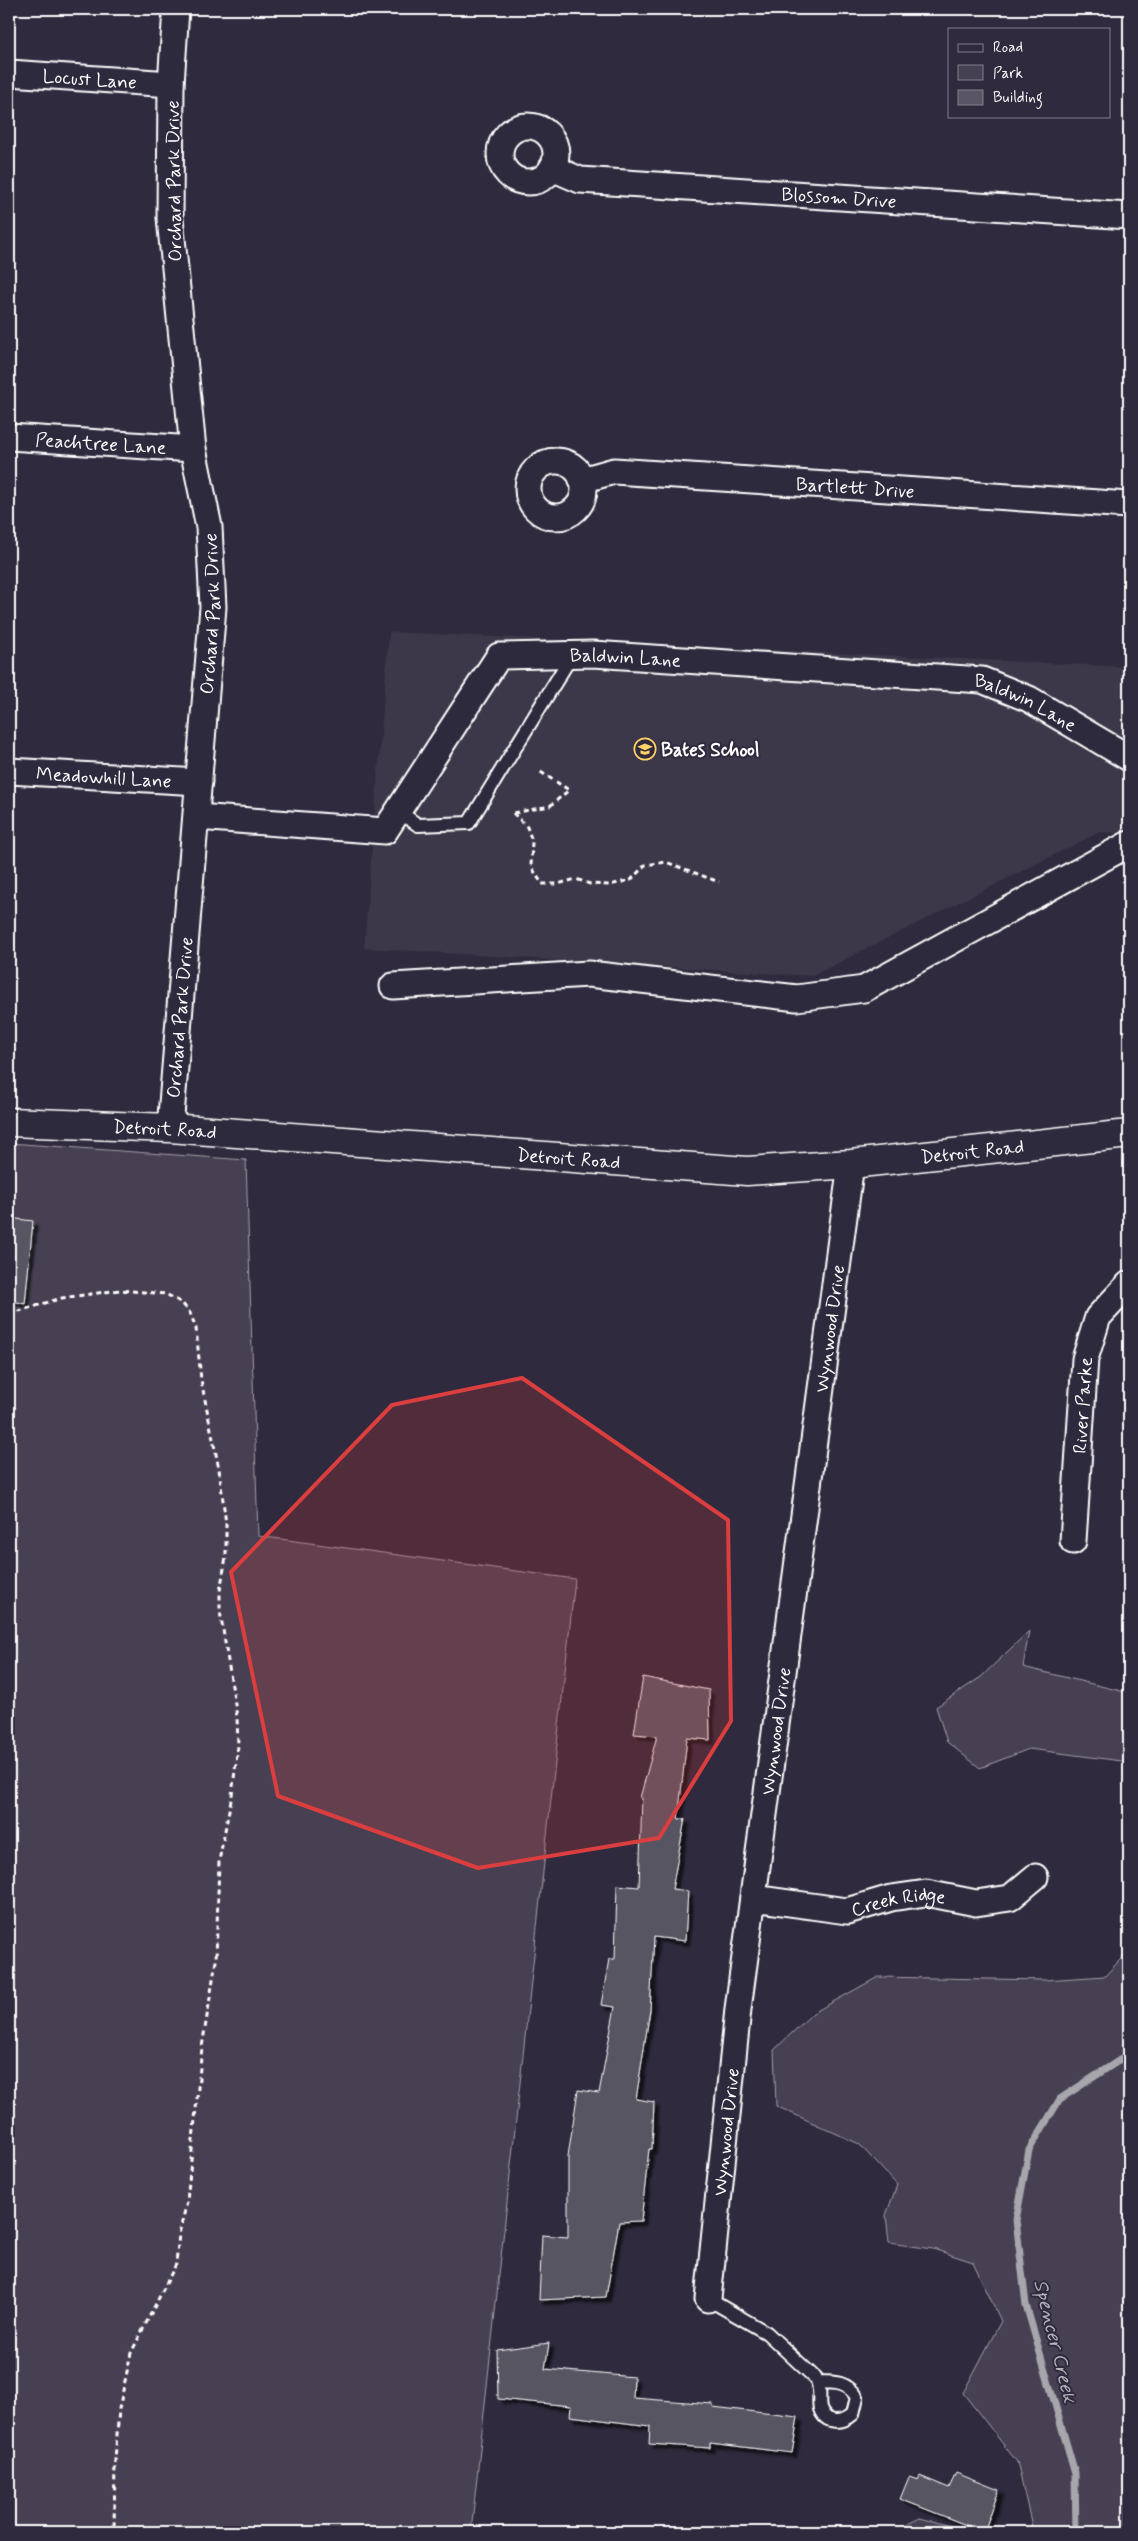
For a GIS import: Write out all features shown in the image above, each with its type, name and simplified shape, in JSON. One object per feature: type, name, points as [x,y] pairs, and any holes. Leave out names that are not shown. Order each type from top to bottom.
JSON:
[{"type":"main road","name":"Detroit Road","points":[[9,1122],[170,1128],[747,1171],[851,1164],[1129,1134]]},
{"type":"street","name":"Orchard Park Drive","points":[[170,1128],[213,607],[209,528],[193,448],[170,218],[171,84],[176,9]]},
{"type":"street","name":"Locust Lane","points":[[9,73],[171,84]]},
{"type":"street","name":"Blossom Drive","points":[[552,168],[580,180],[1129,216]]},
{"type":"street","name":"Peachtree Lane","points":[[9,437],[193,448]]},
{"type":"street","name":"Bartlett Drive","points":[[582,480],[614,471],[1129,505]]},
{"type":"street","name":"Baldwin Lane","points":[[197,817],[385,831],[499,656],[572,655],[982,680],[1028,699],[1129,758]]},
{"type":"street","name":"Meadowhill Lane","points":[[9,771],[199,782]]},
{"type":"street","points":[[392,986],[589,974],[797,998],[864,989],[1129,844]]},
{"type":"street","name":"Wynwood Drive","points":[[708,2299],[738,2009],[851,1164]]},
{"type":"street","name":"River Parke","points":[[1073,1541],[1085,1359],[1098,1317],[1129,1284]]},
{"type":"street","name":"Creek Ridge","points":[[753,1898],[847,1911],[891,1898],[926,1893],[976,1903],[1010,1898],[1035,1877]]},
{"type":"lane","points":[[398,810],[418,825],[469,823],[572,655]]},
{"type":"lane","points":[[708,2299],[767,2333],[818,2382]]},
{"type":"path","points":[[539,772],[569,790],[550,806],[513,813],[527,827],[532,841],[531,866],[542,884],[558,884],[576,879],[590,884],[610,885],[631,880],[645,865],[666,862],[719,882]]},
{"type":"path","points":[[9,1314],[62,1298],[120,1290],[166,1294],[182,1303],[190,1313],[196,1328],[201,1380],[217,1454],[226,1524],[227,1551],[220,1591],[220,1611],[237,1717],[238,1746],[232,1794],[219,1861],[216,1961],[202,2047],[187,2202],[179,2234],[176,2264],[132,2353],[119,2409],[114,2460],[114,2532]]},
{"type":"highlighted area","points":[[522,1378],[728,1520],[731,1721],[659,1838],[478,1868],[278,1796],[231,1572],[392,1405]]},
{"type":"shaded area","points":[[389,632],[1129,667],[1129,834],[1100,832],[812,976],[364,948]]},
{"type":"green space","points":[[9,1143],[246,1160],[258,1536],[575,1579],[471,2532],[9,2532]]},
{"type":"green space","points":[[1029,1631],[1023,1667],[1129,1693],[1129,1762],[1029,1749],[980,1768],[947,1742],[936,1707],[981,1677]]},
{"type":"green space","points":[[1129,1950],[1129,2532],[1015,2532],[1032,2526],[1017,2462],[963,2393],[1001,2321],[973,2262],[933,2249],[889,2243],[886,2215],[897,2185],[859,2144],[776,2106],[774,2050],[813,2013],[878,1977],[1045,1980],[1105,1976]]},
{"type":"green space","points":[[920,2518],[974,2532],[891,2532]]},
{"type":"building","points":[[9,1218],[33,1221],[25,1304],[9,1300]]},
{"type":"building","points":[[643,1677],[709,1690],[710,1740],[687,1738],[678,1819],[685,1819],[672,1889],[688,1891],[685,1941],[654,1937],[650,2010],[636,2099],[654,2102],[652,2149],[649,2149],[641,2221],[619,2222],[606,2297],[539,2300],[542,2235],[568,2237],[568,2156],[578,2090],[599,2093],[615,2007],[601,2005],[609,1959],[615,1959],[617,1885],[639,1887],[642,1798],[640,1798],[657,1736],[634,1734]]},
{"type":"building","points":[[549,2343],[545,2369],[634,2377],[633,2398],[713,2404],[713,2407],[798,2417],[792,2453],[710,2443],[710,2448],[649,2444],[650,2426],[570,2416],[571,2406],[498,2399],[497,2350]]},
{"type":"building","points":[[956,2473],[999,2490],[984,2532],[900,2499],[909,2477],[918,2480],[920,2476],[949,2488]]},
{"type":"waterway","name":"Spencer Creek","points":[[1076,2532],[1075,2473],[1026,2305],[1016,2220],[1029,2150],[1060,2099],[1129,2054]]},
{"type":"place","name":"Bates School","points":[[645,749]]}]
